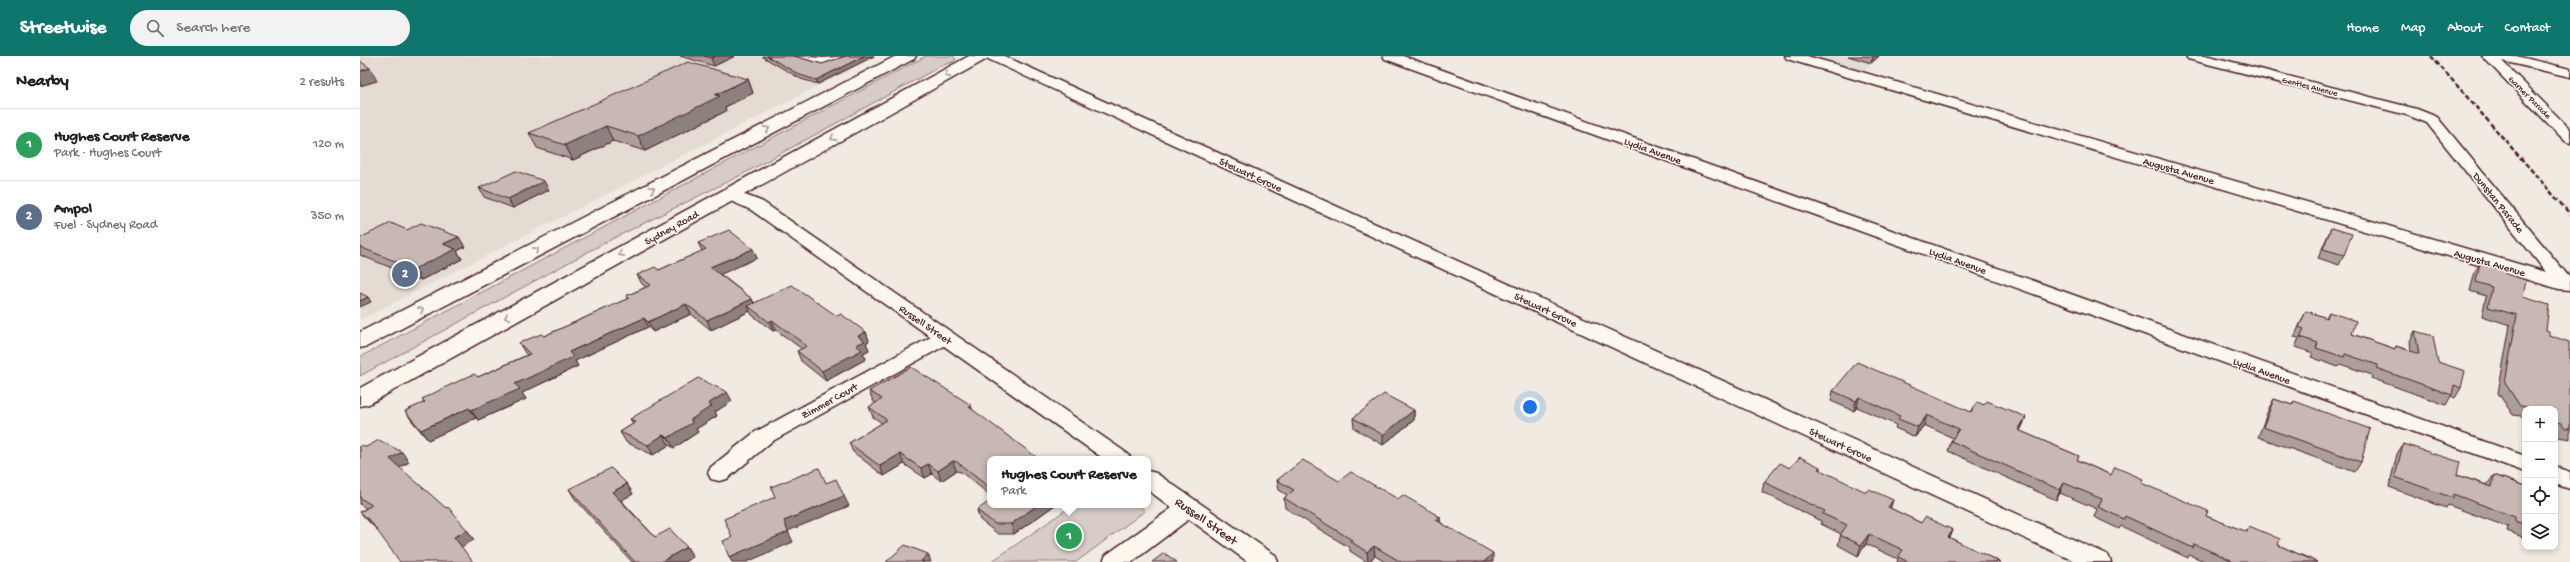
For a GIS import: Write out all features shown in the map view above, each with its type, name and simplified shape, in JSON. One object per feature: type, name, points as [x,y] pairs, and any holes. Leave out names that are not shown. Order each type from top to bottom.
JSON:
[{"type":"highway","points":[[360,341],[908,56]]},
{"type":"highway","name":"Sydney Road","points":[[360,398],[981,56]]},
{"type":"street","points":[[804,56],[823,63],[842,56]]},
{"type":"street","name":"Stewart Grove","points":[[993,56],[2099,562]]},
{"type":"street","name":"Lydia Avenue","points":[[1390,56],[2522,463]]},
{"type":"street","name":"Augusta Avenue","points":[[1792,56],[2568,287]]},
{"type":"street","name":"Gentles Avenue","points":[[2193,56],[2427,117]]},
{"type":"street","name":"Garner Parade","points":[[2489,56],[2570,138]]},
{"type":"street","points":[[2498,56],[2570,72]]},
{"type":"street","name":"Dunstan Parade","points":[[2427,117],[2437,125],[2568,287]]},
{"type":"street","name":"Russell Street","points":[[730,194],[756,206],[1116,456]]},
{"type":"street","name":"Zimmer Court","points":[[719,473],[763,437],[945,337]]},
{"type":"street","points":[[2558,476],[2570,481]]},
{"type":"street","name":"Russell Street","points":[[1151,481],[1266,562]]},
{"type":"street","points":[[1115,562],[1189,507]]},
{"type":"shaded area","points":[[360,56],[877,56],[360,320]]},
{"type":"shaded area","points":[[926,56],[953,56],[956,59],[953,62],[943,65],[741,175],[608,241],[360,376],[360,357]]},
{"type":"shaded area","points":[[1807,56],[1882,56],[1863,72]]},
{"type":"shaded area","points":[[1069,508],[1142,508],[1145,511],[1076,562],[991,562]]},
{"type":"building","points":[[704,56],[715,56],[711,58]]},
{"type":"building","points":[[767,56],[794,56],[822,64],[846,56],[864,56],[816,80],[800,75]]},
{"type":"building","points":[[360,61],[370,68],[360,71]]},
{"type":"building","points":[[688,62],[748,79],[715,95],[720,96],[638,136],[606,126],[565,145],[529,133]]},
{"type":"building","points":[[516,171],[544,181],[508,199],[479,188]]},
{"type":"building","points":[[391,223],[407,230],[421,223],[459,237],[443,244],[456,249],[414,269],[360,247],[360,238]]},
{"type":"building","points":[[2331,228],[2352,234],[2344,255],[2323,249]]},
{"type":"building","points":[[729,230],[753,249],[710,267],[752,299],[707,320],[686,304],[648,322],[644,318],[569,352],[573,357],[515,384],[520,389],[471,410],[469,408],[421,430],[405,411],[425,402],[422,399],[474,374],[478,377],[530,354],[519,343],[541,334],[544,336],[629,298],[626,296],[651,285],[637,275],[655,267],[659,270],[706,249],[698,243]]},
{"type":"building","points":[[2480,263],[2507,271],[2506,274],[2526,280],[2523,297],[2549,305],[2546,330],[2549,331],[2549,335],[2569,342],[2570,428],[2565,428],[2561,423],[2558,422],[2558,406],[2520,406],[2505,383],[2517,315],[2488,307],[2492,287],[2476,282]]},
{"type":"building","points":[[792,285],[837,316],[841,314],[866,332],[858,336],[865,341],[856,345],[862,350],[822,371],[797,351],[807,346],[772,320],[769,322],[748,306]]},
{"type":"building","points":[[360,293],[368,297],[360,301]]},
{"type":"building","points":[[2306,311],[2327,318],[2329,312],[2356,321],[2352,334],[2395,349],[2396,346],[2419,354],[2415,331],[2433,336],[2438,362],[2465,371],[2461,388],[2454,385],[2452,395],[2376,368],[2378,365],[2345,354],[2344,357],[2316,348],[2318,343],[2300,337],[2304,329],[2299,327]]},
{"type":"building","points":[[1857,362],[1971,412],[1977,402],[1984,405],[1987,401],[2026,417],[2018,430],[2079,456],[2077,460],[2111,475],[2115,467],[2143,479],[2141,483],[2208,511],[2206,516],[2247,532],[2249,526],[2280,539],[2278,545],[2317,562],[2231,562],[2231,560],[2194,544],[2193,548],[2125,516],[2124,519],[2098,507],[2102,499],[2064,483],[2060,490],[1951,441],[1959,429],[1927,415],[1918,427],[1898,419],[1900,416],[1859,397],[1856,401],[1833,391]]},
{"type":"building","points":[[911,367],[971,405],[969,407],[1035,456],[987,456],[987,486],[957,462],[953,461],[938,471],[928,464],[921,468],[900,454],[880,466],[849,443],[887,420],[869,407],[882,399],[869,391]]},
{"type":"building","points":[[698,378],[727,392],[708,404],[712,406],[690,420],[693,422],[668,438],[663,435],[648,445],[620,432],[636,422],[630,419]]},
{"type":"building","points":[[1384,394],[1414,410],[1383,435],[1353,418]]},
{"type":"building","points":[[2274,399],[2292,405],[2294,401],[2370,429],[2361,462],[2263,427]]},
{"type":"building","points":[[379,440],[402,452],[390,459],[446,508],[448,507],[467,530],[454,537],[473,562],[400,562],[371,522],[360,512],[372,505],[360,498],[360,446],[362,445],[366,447]]},
{"type":"building","points":[[2403,444],[2460,462],[2457,475],[2492,487],[2494,475],[2522,485],[2522,524],[2515,521],[2515,517],[2453,494],[2453,498],[2395,477]]},
{"type":"building","points":[[1800,457],[1820,467],[1818,469],[1866,492],[1869,489],[1893,500],[1888,507],[1921,523],[1925,517],[1953,530],[1948,537],[2000,562],[1909,562],[1898,557],[1903,550],[1869,534],[1861,545],[1840,535],[1847,525],[1823,514],[1825,511],[1764,482],[1780,463],[1790,468]]},
{"type":"building","points":[[1303,460],[1339,481],[1351,472],[1398,499],[1403,495],[1440,517],[1436,520],[1493,553],[1484,562],[1401,562],[1374,546],[1367,552],[1350,541],[1352,540],[1284,498],[1294,490],[1277,480]]},
{"type":"building","points":[[611,468],[627,484],[612,492],[655,537],[670,529],[687,547],[661,562],[635,562],[569,489]]},
{"type":"building","points":[[819,468],[826,483],[836,479],[844,496],[784,521],[788,532],[729,557],[723,541],[732,537],[724,519],[775,497],[771,487]]},
{"type":"building","points":[[987,503],[987,508],[1034,508],[1011,524],[995,524],[977,510]]},
{"type":"building","points":[[905,545],[928,554],[921,561],[924,562],[886,562]]},
{"type":"building","points":[[1164,553],[1177,562],[1152,562]]},
{"type":"railway","points":[[2431,56],[2570,214]]},
{"type":"place","name":"Ampol","points":[[405,274]]},
{"type":"place","name":"Hughes Court Reserve","points":[[1069,536]]}]
